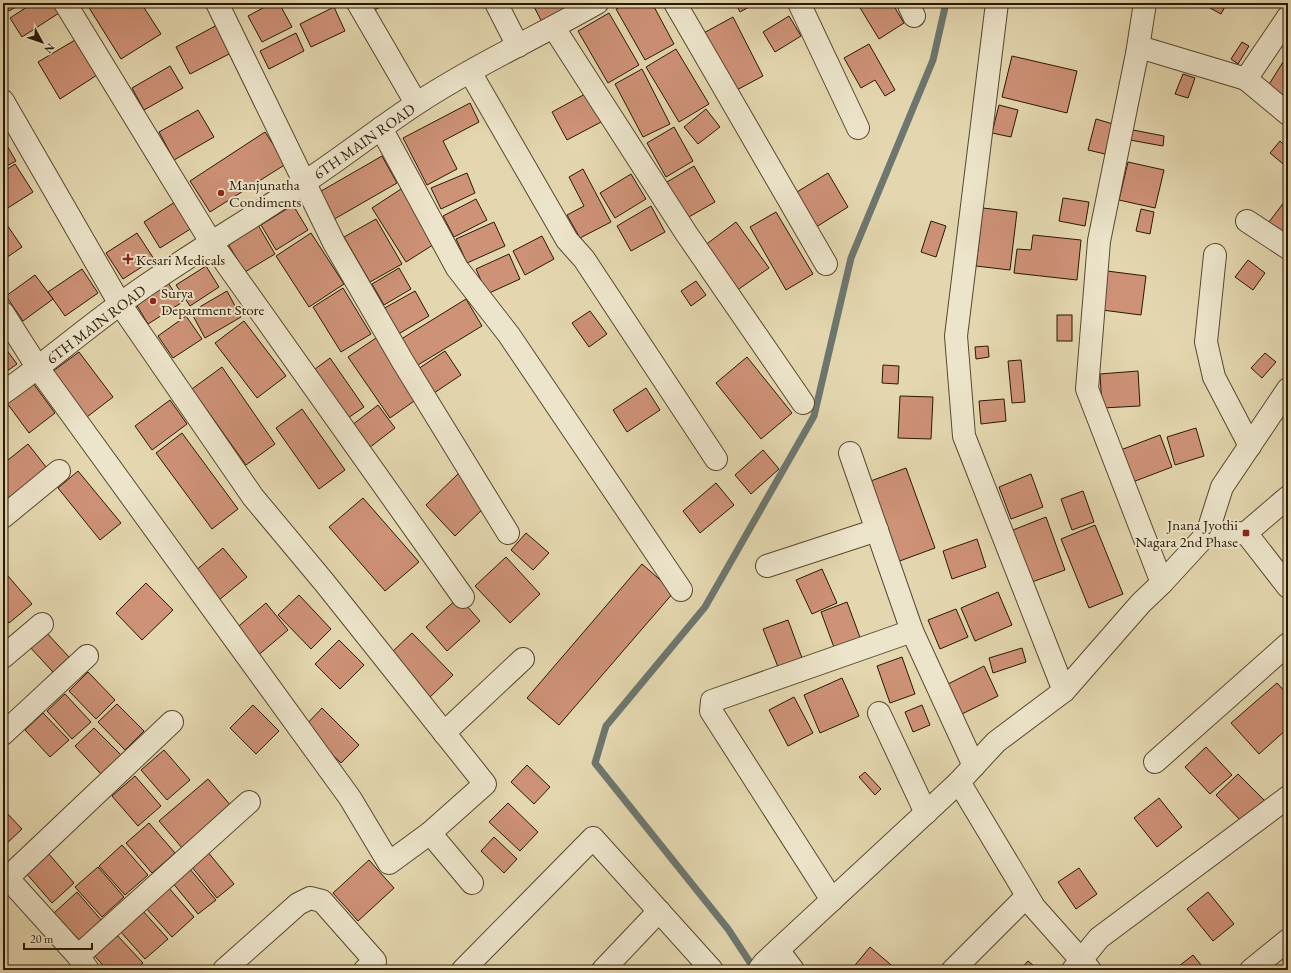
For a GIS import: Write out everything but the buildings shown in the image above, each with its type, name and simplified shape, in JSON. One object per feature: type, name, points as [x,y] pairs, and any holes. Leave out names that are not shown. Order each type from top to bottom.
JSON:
[{"type":"street","points":[[65,3],[211,242],[463,597]]},
{"type":"street","points":[[217,3],[334,243],[403,362],[508,533]]},
{"type":"street","points":[[358,3],[416,104]]},
{"type":"street","points":[[496,3],[518,46]]},
{"type":"street","name":"6TH MAIN ROAD","points":[[3,393],[38,368],[120,304],[211,242],[304,183],[416,104],[470,72],[554,28],[597,3]]},
{"type":"street","points":[[674,3],[826,264]]},
{"type":"street","points":[[799,3],[858,128]]},
{"type":"street","points":[[997,3],[956,336],[964,436],[1064,691]]},
{"type":"street","points":[[1145,3],[1137,54],[1099,241],[1087,389],[1162,583]]},
{"type":"street","points":[[1246,79],[1288,17]]},
{"type":"street","points":[[554,28],[686,233],[803,403]]},
{"type":"street","points":[[1137,54],[1146,49],[1246,79],[1288,114]]},
{"type":"street","points":[[470,72],[567,240],[584,259],[716,459]]},
{"type":"street","points":[[3,100],[120,304],[253,497],[324,582],[485,784],[430,833],[389,863],[345,792],[38,368],[3,314]]},
{"type":"street","points":[[381,128],[457,268],[509,334],[681,590]]},
{"type":"street","points":[[1247,221],[1288,248]]},
{"type":"street","points":[[1215,254],[1206,342],[1214,377],[1250,446]]},
{"type":"street","points":[[792,970],[767,961],[959,782],[996,742],[1064,691],[1141,603],[1162,583],[1207,534],[1222,487],[1288,389]]},
{"type":"street","points":[[850,453],[912,631],[974,766]]},
{"type":"street","points":[[3,517],[58,471]]},
{"type":"street","points":[[1207,534],[1246,533],[1288,497]]},
{"type":"street","points":[[767,566],[877,530]]},
{"type":"street","points":[[1246,533],[1288,587]]},
{"type":"street","points":[[3,657],[42,624]]},
{"type":"street","points":[[832,900],[712,711],[712,701],[912,631]]},
{"type":"street","points":[[1155,762],[1288,644]]},
{"type":"street","points":[[3,734],[87,656]]},
{"type":"street","points":[[444,733],[523,658]]},
{"type":"street","points":[[879,714],[926,813]]},
{"type":"street","points":[[172,722],[4,877],[83,963],[248,802]]},
{"type":"street","points":[[959,782],[1034,907],[1081,967],[1099,938],[1288,797]]},
{"type":"street","points":[[430,833],[472,883]]},
{"type":"street","points":[[463,970],[593,838],[712,970]]},
{"type":"street","points":[[953,970],[1027,896]]},
{"type":"street","points":[[224,970],[298,904],[310,898],[322,901],[375,961],[365,970]]},
{"type":"street","points":[[603,970],[659,911]]},
{"type":"street","points":[[1251,970],[1288,940]]},
{"type":"waterway","points":[[755,970],[728,929],[595,763],[606,726],[705,607],[814,416],[851,258],[933,60],[946,3]]},
{"type":"place","name":"Manjunatha Condiments","points":[[221,193]]},
{"type":"place","name":"Kesari Medicals","points":[[128,259]]},
{"type":"place","name":"Surya Department Store","points":[[153,301]]},
{"type":"place","name":"Jnana Jyothi Nagara 2nd Phase","points":[[1246,533]]}]
